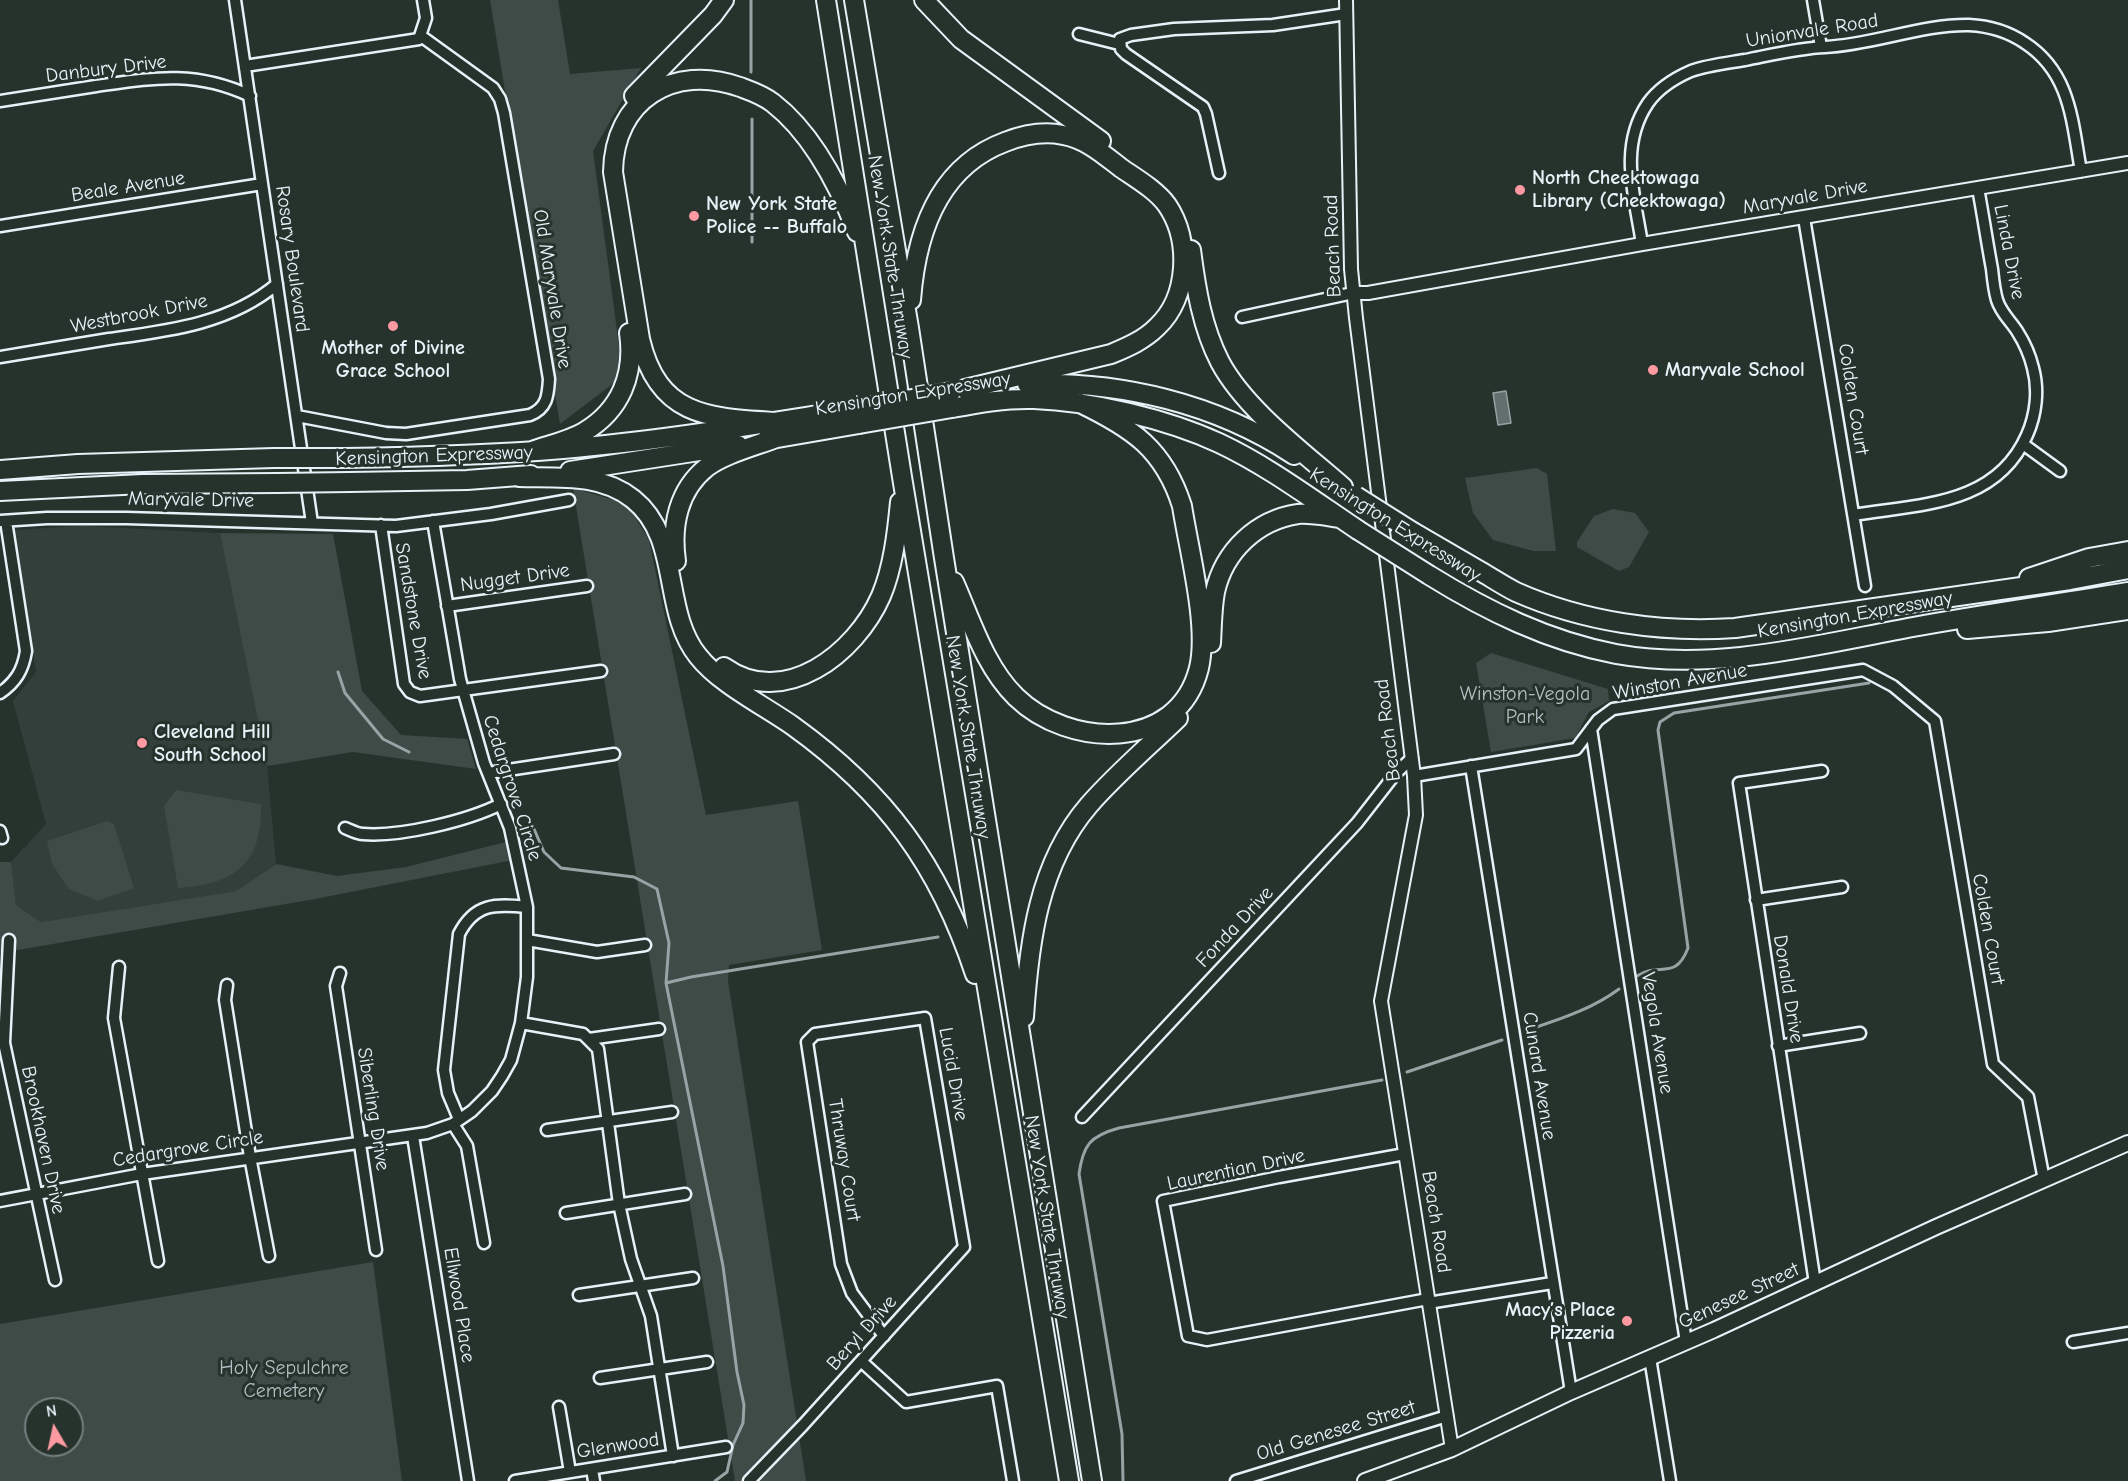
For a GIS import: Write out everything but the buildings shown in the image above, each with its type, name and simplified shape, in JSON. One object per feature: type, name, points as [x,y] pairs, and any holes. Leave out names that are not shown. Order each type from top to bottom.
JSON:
[{"type":"highway","points":[[532,451],[584,432],[608,412],[625,386],[629,375],[631,346],[606,170],[607,143],[618,116],[628,102],[713,15],[724,0]]},
{"type":"highway","name":"New York State Thruway","points":[[826,0],[903,483],[1069,1481]]},
{"type":"highway","name":"New York State Thruway","points":[[854,0],[909,328],[1021,1047],[1092,1481]]},
{"type":"highway","points":[[924,0],[961,39],[1152,178],[1165,190],[1176,203],[1189,233],[1201,311],[1221,363],[1260,414],[1349,491]]},
{"type":"highway","points":[[775,430],[694,410],[674,400],[660,386],[652,373],[644,356],[640,339],[613,172],[615,142],[625,120],[634,109],[659,89],[687,80],[713,80],[733,84],[771,101],[800,129],[822,161],[851,218],[869,263]]},
{"type":"highway","points":[[909,328],[913,276],[923,231],[932,209],[958,171],[977,155],[995,145],[1029,135],[1049,134],[1073,137],[1091,145],[1153,190],[1165,203],[1181,234],[1183,261],[1176,298],[1157,327],[1132,345],[1111,354],[956,396]]},
{"type":"highway","name":"Kensington Expressway","points":[[0,491],[143,484],[467,480],[519,477],[611,465],[775,430],[956,396],[1054,383],[1107,387],[1189,404],[1228,419],[1263,437],[1413,532],[1514,591],[1569,612],[1600,619],[1657,627],[1735,628],[2070,580],[2128,569]]},
{"type":"highway","name":"Kensington Expressway","points":[[956,396],[991,401],[1032,399],[1080,403],[1184,428],[1220,443],[1249,459],[1462,595],[1514,622],[1569,643],[1617,654],[1675,660],[1753,656],[2128,592]]},
{"type":"highway","points":[[944,558],[992,664],[1016,697],[1036,713],[1062,727],[1083,733],[1112,735],[1145,728],[1160,722],[1180,705],[1199,669],[1202,637],[1182,506],[1167,469],[1144,441],[1113,418],[1080,403]]},
{"type":"highway","points":[[775,430],[708,466],[687,490],[679,506],[675,522],[675,550],[688,624],[695,637],[716,661],[736,674],[749,679],[783,681],[802,676],[832,659],[860,631],[882,594],[897,526],[903,483]]},
{"type":"highway","name":"Kensington Expressway","points":[[0,470],[78,464],[274,458],[409,457],[532,451],[775,430]]},
{"type":"highway","points":[[519,477],[587,479],[601,482],[623,492],[642,507],[662,539],[676,609],[686,639],[701,660],[720,677],[835,758],[888,811],[931,871],[955,918],[992,1019]]},
{"type":"highway","points":[[1021,1047],[1030,946],[1046,881],[1055,857],[1088,807],[1181,715],[1194,698],[1207,669],[1215,593],[1228,559],[1236,548],[1259,527],[1280,518],[1300,514],[1340,518]]},
{"type":"highway","points":[[1962,595],[2022,580],[2089,558],[2128,551]]},
{"type":"highway","points":[[1843,640],[2048,622],[2128,610]]},
{"type":"main road","name":"Genesee Street","points":[[1365,1481],[1452,1449],[1571,1392],[2128,1143]]},
{"type":"street","name":"Rosary Boulevard","points":[[235,0],[312,523]]},
{"type":"street","points":[[245,66],[412,42],[419,39],[422,34],[426,18],[423,0]]},
{"type":"street","name":"Beach Road","points":[[1346,0],[1353,293],[1412,758],[1416,815],[1381,1001],[1452,1449]]},
{"type":"street","points":[[1813,0],[1821,46]]},
{"type":"street","points":[[1119,44],[1120,39],[1131,35],[1174,29],[1273,25],[1346,14]]},
{"type":"street","name":"Unionvale Road","points":[[1642,244],[1630,156],[1637,123],[1653,97],[1676,79],[1701,68],[1821,46],[1954,26],[1984,27],[2012,35],[2041,56],[2062,85],[2068,99],[2081,171]]},
{"type":"street","name":"Old Maryvale Drive","points":[[297,416],[386,433],[406,434],[530,415],[540,411],[545,403],[549,379],[500,99],[494,88],[422,34]]},
{"type":"street","points":[[1078,34],[1119,44],[1126,54],[1203,107],[1220,172]]},
{"type":"street","name":"Danbury Drive","points":[[0,101],[159,77],[219,83],[250,96]]},
{"type":"street","name":"Maryvale Drive","points":[[1242,317],[1353,293],[1377,291],[1642,244],[2128,163]]},
{"type":"street","name":"Beale Avenue","points":[[0,226],[262,184]]},
{"type":"street","name":"Linda Drive","points":[[1854,515],[1950,499],[1972,492],[2006,468],[2023,444],[2029,430],[2036,401],[2034,371],[2024,343],[2005,317],[1996,298],[1978,188]]},
{"type":"street","name":"Colden Court","points":[[1804,218],[1865,586]]},
{"type":"street","name":"Westbrook Drive","points":[[0,357],[147,334],[198,323],[234,311],[277,284]]},
{"type":"street","points":[[2023,444],[2060,471]]},
{"type":"street","name":"Sandstone Drive","points":[[569,500],[396,526],[381,525],[404,684],[410,692],[420,696],[601,671]]},
{"type":"street","name":"Maryvale Drive","points":[[3,521],[47,518],[114,518],[381,525]]},
{"type":"street","points":[[0,693],[21,672],[26,651],[3,521]]},
{"type":"street","name":"Cedargrove Circle","points":[[0,1201],[142,1174],[250,1157],[413,1136],[456,1121],[483,1102],[502,1076],[511,1060],[520,1023],[527,977],[527,907],[510,828],[488,773],[463,689],[433,521]]},
{"type":"street","name":"Nugget Drive","points":[[447,606],[587,586]]},
{"type":"street","name":"Winston Avenue","points":[[1414,776],[1576,749],[1598,720],[1613,709],[1863,670],[1893,686]]},
{"type":"street","name":"Colden Court","points":[[1893,686],[1935,721],[1993,1064],[2028,1097],[2044,1180]]},
{"type":"street","name":"Vegola Avenue","points":[[1591,729],[1686,1342]]},
{"type":"street","points":[[488,773],[614,754]]},
{"type":"street","name":"Fonda Drive","points":[[1082,1117],[1357,823],[1396,773],[1412,758]]},
{"type":"street","name":"Cunard Avenue","points":[[1471,766],[1571,1392]]},
{"type":"street","name":"Donald Drive","points":[[1815,1283],[1739,783],[1822,771]]},
{"type":"street","points":[[345,828],[360,835],[398,832],[451,822],[501,804]]},
{"type":"street","points":[[1756,900],[1842,887]]},
{"type":"street","points":[[484,1243],[466,1146],[448,1094],[444,1070],[459,934],[467,919],[480,910],[498,905],[527,907]]},
{"type":"street","name":"Brookhaven Drive","points":[[9,940],[4,1043],[56,1280]]},
{"type":"street","points":[[528,940],[597,952],[645,945]]},
{"type":"street","points":[[118,967],[114,1018],[158,1261]]},
{"type":"street","name":"Siberling Drive","points":[[340,973],[336,986],[376,1250]]},
{"type":"street","points":[[227,985],[225,1000],[250,1157],[269,1256]]},
{"type":"street","name":"Lucid Drive","points":[[868,1027],[925,1018],[955,1195]]},
{"type":"street","points":[[520,1023],[583,1034],[598,1049],[619,1204],[631,1259],[651,1316],[673,1456]]},
{"type":"street","name":"Thruway Court","points":[[868,1027],[814,1034],[807,1042],[841,1264],[852,1293],[884,1336]]},
{"type":"street","points":[[589,1040],[659,1029]]},
{"type":"street","points":[[1779,1046],[1860,1033]]},
{"type":"street","points":[[547,1130],[672,1113]]},
{"type":"street","name":"Ellwood Place","points":[[413,1136],[468,1481]]},
{"type":"street","name":"Laurentian Drive","points":[[1406,1154],[1163,1201],[1188,1336],[1207,1340],[1428,1301]]},
{"type":"street","points":[[566,1213],[684,1194]]},
{"type":"street","name":"Beryl Drive","points":[[748,1481],[964,1247],[955,1195]]},
{"type":"street","points":[[579,1295],[693,1278]]},
{"type":"street","points":[[1428,1301],[1552,1283]]},
{"type":"street","points":[[2073,1342],[2128,1333]]},
{"type":"street","points":[[1650,1358],[1670,1481]]},
{"type":"street","points":[[861,1361],[906,1402],[997,1386],[1013,1481]]},
{"type":"street","points":[[600,1378],[707,1362]]},
{"type":"street","points":[[559,1407],[570,1472]]},
{"type":"street","name":"Old Genesee Street","points":[[1236,1481],[1447,1416]]},
{"type":"street","name":"Glenwood","points":[[515,1481],[726,1448]]},
{"type":"street","points":[[592,1469],[594,1481]]},
{"type":"shaded area","points":[[1506,391],[1511,423],[1498,425],[1493,393]]},
{"type":"shaded area","points":[[82,526],[220,533],[267,766],[276,864],[236,891],[41,922],[16,905],[11,862],[46,824],[13,701],[36,672],[14,530]]},
{"type":"green space","points":[[490,0],[558,0],[570,74],[641,68],[593,151],[623,376],[560,424]]},
{"type":"green space","points":[[1537,468],[1547,474],[1556,551],[1533,551],[1493,540],[1473,513],[1465,478]]},
{"type":"green space","points":[[573,488],[627,504],[649,540],[706,815],[798,801],[822,950],[729,965],[728,981],[806,1481],[735,1481]]},
{"type":"green space","points":[[1613,509],[1635,513],[1649,532],[1629,567],[1619,571],[1577,547],[1577,542],[1594,516]]},
{"type":"green space","points":[[220,533],[333,534],[362,691],[401,735],[467,739],[476,769],[353,752],[267,766]]},
{"type":"green space","name":"Winston-Vegola Park","points":[[1491,653],[1608,689],[1609,701],[1589,712],[1575,738],[1491,752],[1476,663]]},
{"type":"green space","points":[[176,790],[261,804],[257,842],[242,867],[216,882],[178,888],[164,806]]},
{"type":"green space","points":[[107,821],[114,824],[134,888],[98,901],[69,889],[52,864],[47,841]]},
{"type":"green space","points":[[506,842],[513,860],[315,899],[0,953],[0,862],[11,862],[16,905],[41,922],[236,891],[276,864],[337,876],[406,867]]},
{"type":"green space","name":"Holy Sepulchre Cemetery","points":[[373,1262],[402,1481],[0,1481],[0,1324]]},
{"type":"waterway","points":[[751,0],[751,72]]},
{"type":"waterway","points":[[752,119],[752,242]]},
{"type":"waterway","points":[[338,672],[345,693],[383,739],[409,752]]},
{"type":"waterway","points":[[1637,976],[1652,970],[1672,968],[1678,965],[1688,948],[1658,730],[1660,722],[1674,713],[1869,683]]},
{"type":"waterway","points":[[531,822],[544,852],[561,868],[634,877],[657,889],[669,943],[666,983],[723,1266],[737,1372],[744,1405],[743,1423],[733,1445],[727,1472],[715,1481]]},
{"type":"waterway","points":[[666,983],[938,937]]},
{"type":"waterway","points":[[1525,1031],[1585,1009],[1619,989]]},
{"type":"waterway","points":[[1407,1072],[1502,1040]]},
{"type":"waterway","points":[[1123,1481],[1122,1434],[1079,1174],[1086,1149],[1101,1134],[1119,1128],[1382,1080]]},
{"type":"place","name":"North Cheektowaga Library (Cheektowaga)","points":[[1520,190]]},
{"type":"place","name":"New York State Police -- Buffalo","points":[[694,216]]},
{"type":"place","name":"Mother of Divine Grace School","points":[[393,326]]},
{"type":"place","name":"Maryvale School","points":[[1653,370]]},
{"type":"place","name":"Cleveland Hill South School","points":[[142,743]]},
{"type":"place","name":"Macy’s Place Pizzeria","points":[[1627,1321]]}]
